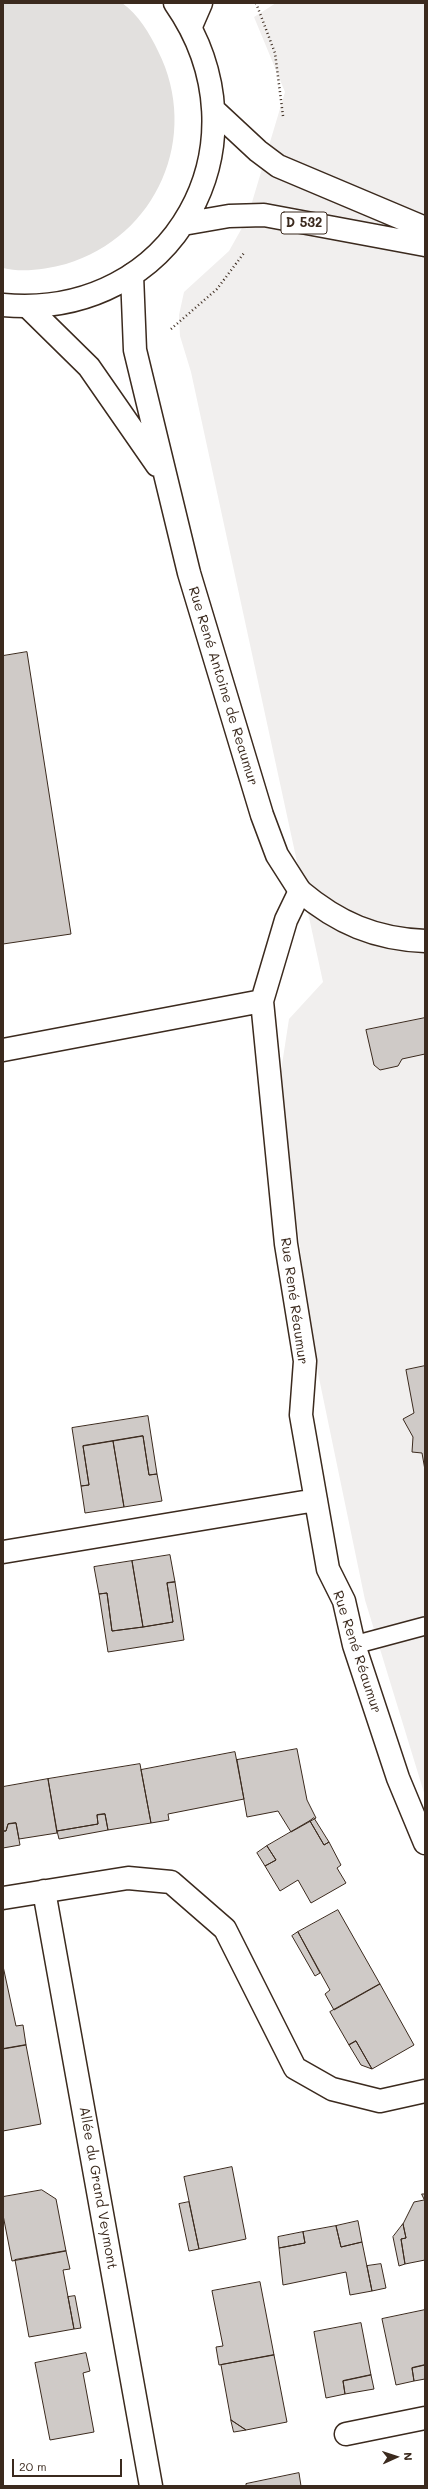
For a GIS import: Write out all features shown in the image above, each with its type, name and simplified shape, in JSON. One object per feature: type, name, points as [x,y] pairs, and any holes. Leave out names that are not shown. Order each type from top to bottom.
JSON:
[{"type":"street","points":[[3,304],[28,307],[62,303],[85,298],[132,275],[153,259],[183,224],[204,181],[212,150],[215,111],[208,67],[191,26],[175,3]]},
{"type":"street","points":[[191,26],[201,3]]},
{"type":"street","points":[[215,111],[258,151],[278,166],[425,228]]},
{"type":"street","name":"D 532","points":[[183,224],[229,216],[264,216],[425,245]]},
{"type":"street","name":"Rue René Antoine de Reaumur","points":[[132,275],[135,350],[164,474],[189,573],[262,814],[278,855],[300,891],[323,910],[357,928],[398,940],[425,941]]},
{"type":"street","name":"Rue René Antoine de Reaumur","points":[[28,307],[89,367],[164,474]]},
{"type":"street","name":"Rue René Réaumur","points":[[300,891],[286,920],[262,1001],[286,1244],[305,1361],[301,1415],[328,1569],[344,1601],[354,1645],[398,1778],[425,1843]]},
{"type":"street","points":[[3,1050],[262,1001]]},
{"type":"street","points":[[3,1552],[316,1500]]},
{"type":"street","points":[[3,1898],[128,1878],[171,1882],[225,1929],[295,2068],[332,2089],[380,2101],[425,2091]]},
{"type":"street","name":"Allée du Grand Veymont","points":[[44,1891],[151,2486]]},
{"type":"street","points":[[346,2434],[425,2418]]},
{"type":"lane","points":[[354,1645],[425,1626]]},
{"type":"path","points":[[256,3],[275,53],[283,116]]},
{"type":"path","points":[[171,329],[217,289],[244,253]]},
{"type":"shaded area","points":[[3,3],[122,3],[133,13],[147,31],[158,51],[170,83],[175,116],[172,149],[162,179],[146,207],[125,231],[98,251],[66,264],[43,269],[18,270],[3,268]]},
{"type":"shaded area","points":[[276,3],[425,3],[425,1796],[365,1600],[313,1349],[279,1084],[289,1019],[323,982],[191,372],[180,336],[179,315],[184,292],[229,251],[247,219],[285,92],[254,17]]},
{"type":"building","points":[[27,652],[71,934],[3,944],[3,656]]},
{"type":"building","points":[[425,1018],[425,1054],[402,1059],[398,1066],[380,1070],[374,1065],[366,1030]]},
{"type":"building","points":[[425,1366],[425,1470],[422,1453],[412,1452],[413,1437],[403,1419],[414,1413],[406,1370]]},
{"type":"building","points":[[148,1416],[157,1474],[149,1475],[143,1436],[83,1446],[89,1485],[81,1486],[72,1428]]},
{"type":"building","points":[[143,1436],[149,1475],[157,1474],[162,1501],[124,1507],[113,1441]]},
{"type":"building","points":[[113,1441],[124,1507],[85,1513],[81,1486],[89,1485],[83,1446]]},
{"type":"building","points":[[170,1555],[175,1582],[167,1583],[173,1622],[143,1627],[132,1561]]},
{"type":"building","points":[[132,1561],[143,1627],[112,1631],[107,1593],[99,1594],[94,1567]]},
{"type":"building","points":[[175,1582],[184,1640],[108,1652],[99,1594],[107,1593],[112,1631],[143,1627],[173,1622],[167,1583]]},
{"type":"building","points":[[297,1749],[307,1800],[316,1818],[291,1832],[278,1811],[247,1817],[237,1760]]},
{"type":"building","points":[[235,1752],[244,1799],[168,1814],[169,1820],[151,1823],[141,1770]]},
{"type":"building","points":[[140,1764],[151,1823],[108,1830],[105,1814],[97,1815],[98,1824],[57,1831],[48,1779]]},
{"type":"building","points":[[48,1779],[57,1833],[19,1839],[16,1823],[8,1824],[6,1831],[3,1831],[3,1787]]},
{"type":"building","points":[[105,1814],[108,1830],[59,1839],[57,1831],[98,1824],[97,1815]]},
{"type":"building","points":[[314,1818],[329,1842],[324,1845],[310,1821]]},
{"type":"building","points":[[310,1821],[324,1845],[329,1842],[341,1865],[337,1868],[346,1883],[311,1903],[298,1880],[280,1891],[265,1866],[276,1860],[267,1846]]},
{"type":"building","points":[[16,1823],[20,1845],[3,1848],[3,1831],[6,1831],[8,1824]]},
{"type":"building","points":[[267,1846],[276,1860],[265,1866],[257,1853]]},
{"type":"building","points":[[338,1910],[380,1984],[334,2010],[325,1994],[330,1990],[298,1932]]},
{"type":"building","points":[[298,1932],[320,1973],[315,1976],[292,1936]]},
{"type":"building","points":[[3,1966],[16,2026],[23,2025],[26,2045],[3,2049]]},
{"type":"building","points":[[380,1984],[414,2045],[372,2069],[356,2041],[349,2045],[330,2012]]},
{"type":"building","points":[[356,2041],[372,2069],[361,2065],[349,2045]]},
{"type":"building","points":[[26,2045],[41,2124],[3,2131],[3,2049]]},
{"type":"building","points":[[232,2167],[246,2239],[199,2249],[184,2177]]},
{"type":"building","points":[[42,2190],[56,2199],[66,2251],[12,2261],[3,2215],[3,2197]]},
{"type":"building","points":[[422,2194],[425,2194],[425,2260],[405,2264],[401,2239],[406,2238],[403,2224],[414,2202],[424,2200]]},
{"type":"building","points":[[189,2202],[199,2249],[189,2251],[179,2204]]},
{"type":"building","points":[[358,2221],[362,2242],[341,2247],[336,2226]]},
{"type":"building","points":[[403,2224],[406,2238],[401,2239],[405,2264],[399,2266],[393,2237]]},
{"type":"building","points":[[336,2226],[341,2247],[362,2242],[372,2291],[350,2295],[346,2272],[283,2285],[279,2248],[305,2243],[303,2232]]},
{"type":"building","points":[[303,2232],[305,2243],[279,2248],[278,2237]]},
{"type":"building","points":[[66,2251],[70,2269],[63,2270],[74,2329],[29,2337],[15,2260]]},
{"type":"building","points":[[381,2264],[386,2288],[372,2291],[367,2266]]},
{"type":"building","points":[[260,2282],[274,2355],[219,2365],[216,2347],[223,2346],[212,2291]]},
{"type":"building","points":[[75,2296],[81,2328],[74,2329],[68,2297]]},
{"type":"building","points":[[425,2310],[425,2365],[412,2368],[414,2381],[396,2385],[382,2319]]},
{"type":"building","points":[[361,2323],[371,2375],[343,2381],[345,2394],[326,2398],[314,2332]]},
{"type":"building","points":[[86,2353],[90,2371],[83,2373],[94,2432],[50,2440],[35,2363]]},
{"type":"building","points":[[274,2355],[287,2422],[246,2430],[231,2420],[221,2365]]},
{"type":"building","points":[[425,2365],[425,2379],[414,2381],[412,2368]]},
{"type":"building","points":[[371,2375],[374,2389],[345,2394],[343,2381]]},
{"type":"building","points":[[231,2420],[246,2430],[234,2432]]},
{"type":"building","points":[[299,2473],[301,2486],[246,2486],[246,2484]]}]
